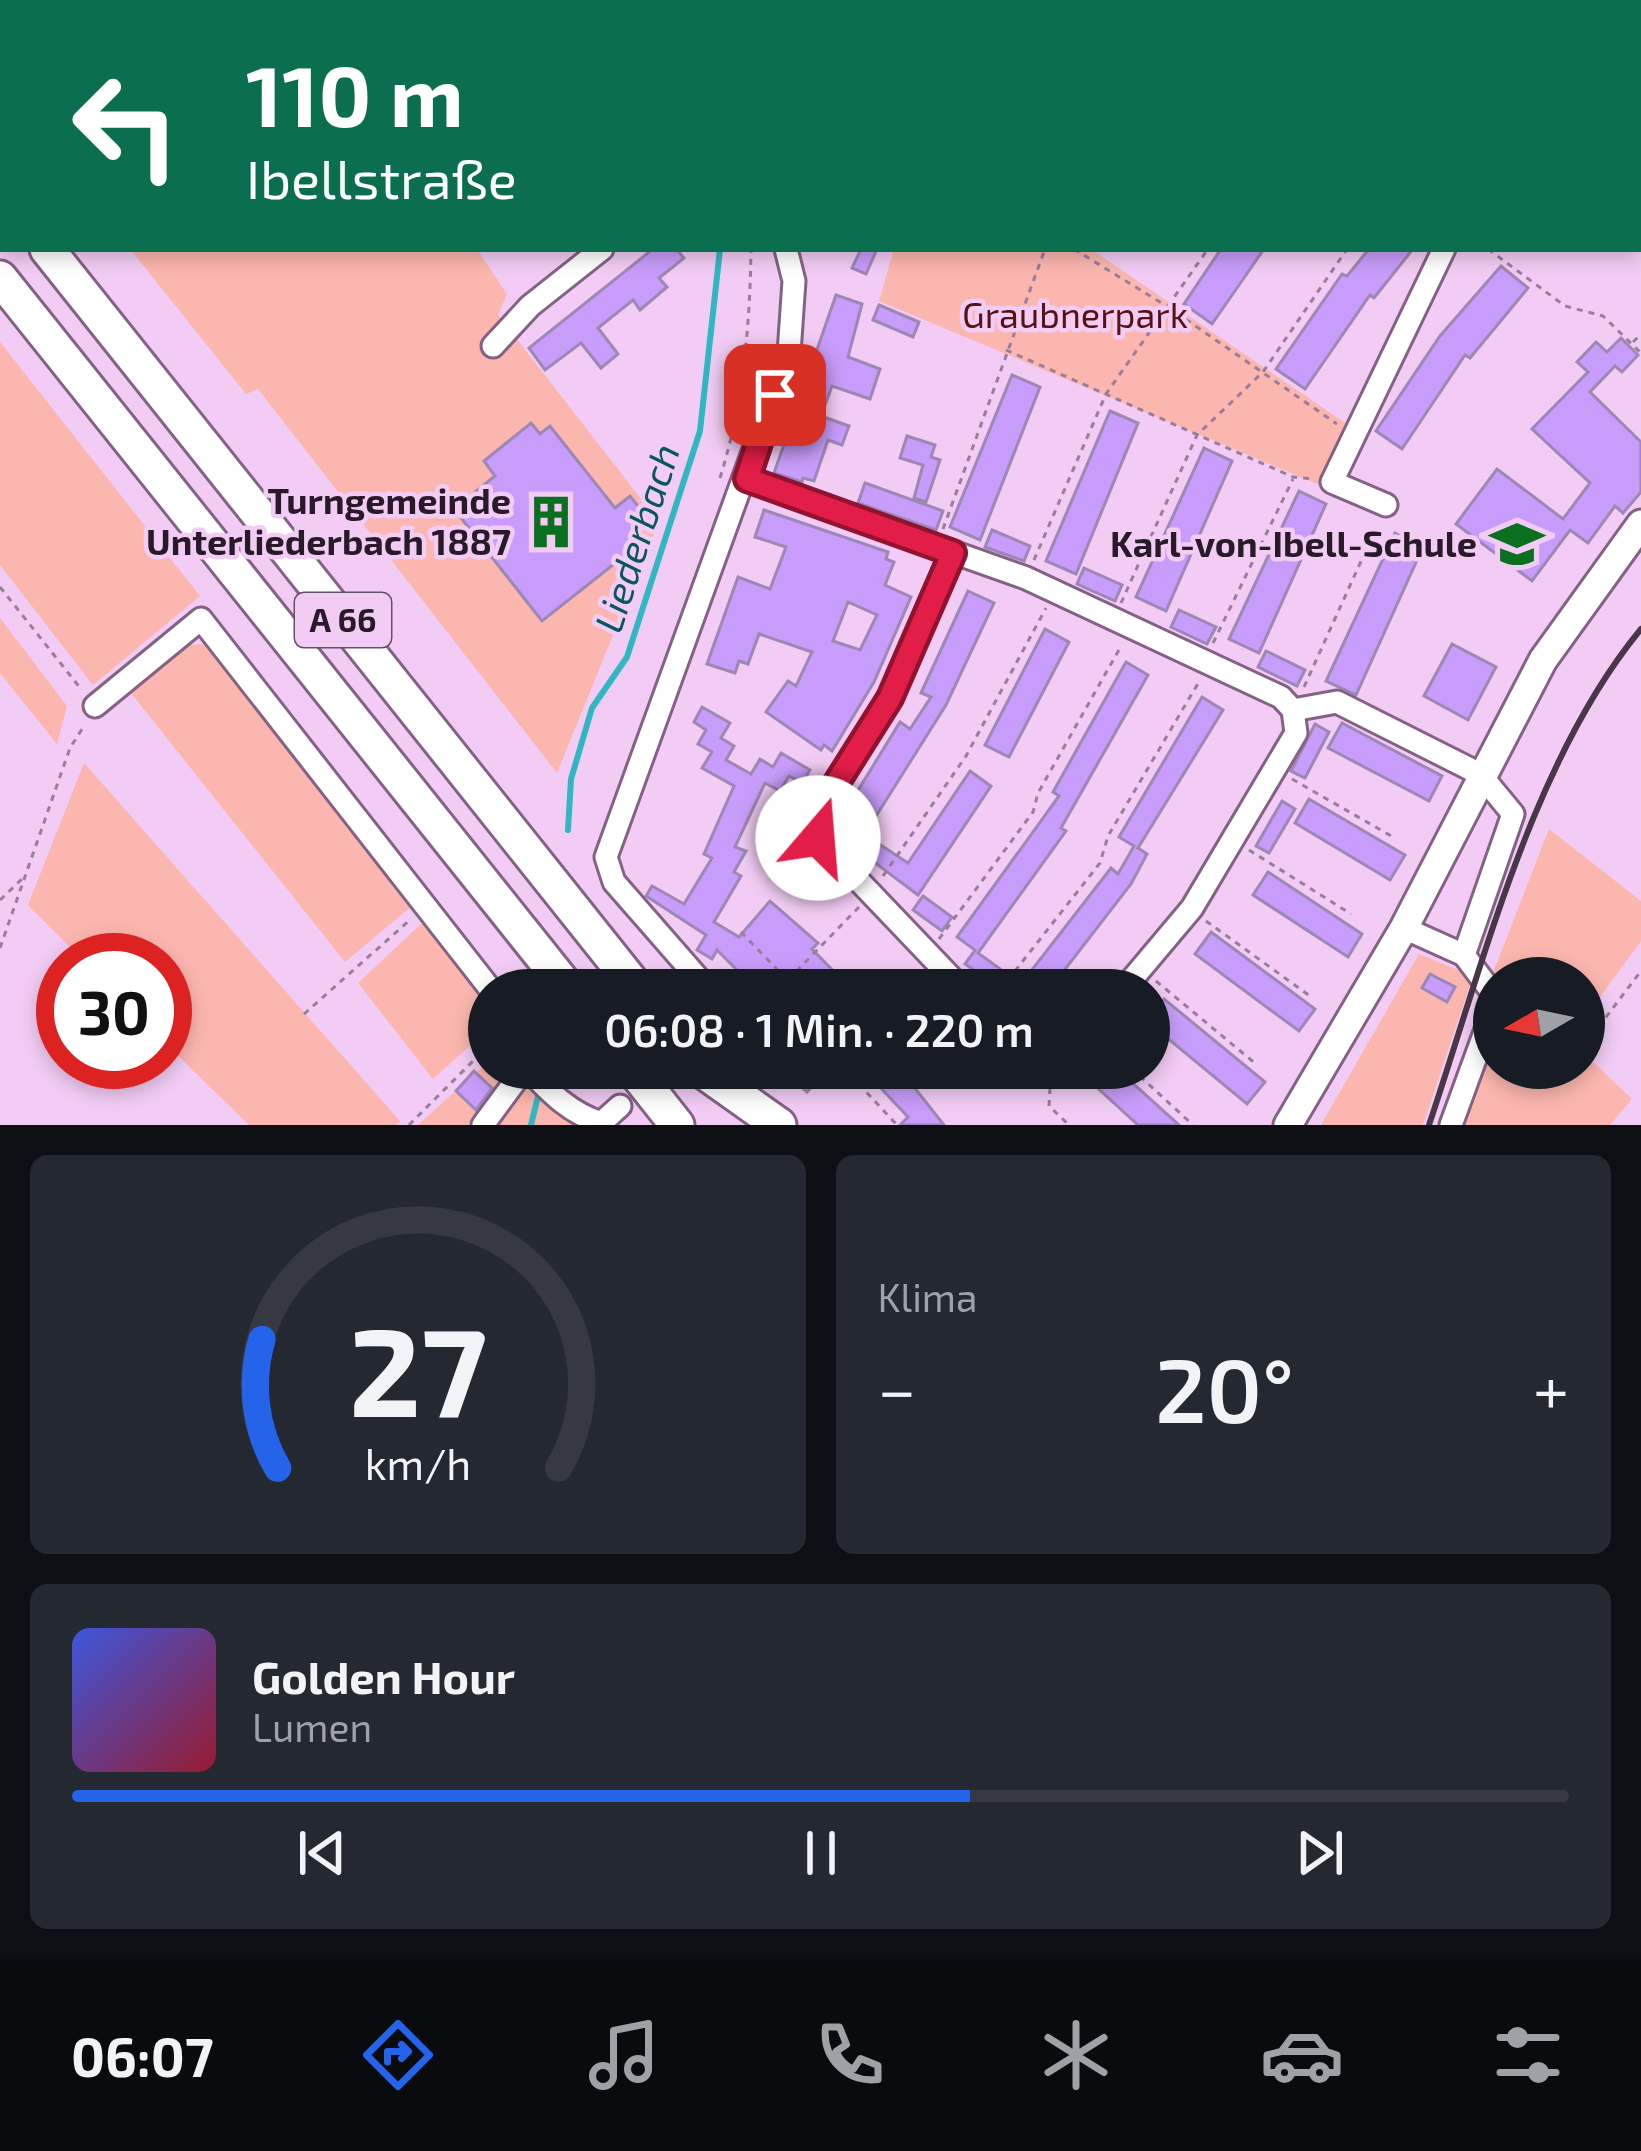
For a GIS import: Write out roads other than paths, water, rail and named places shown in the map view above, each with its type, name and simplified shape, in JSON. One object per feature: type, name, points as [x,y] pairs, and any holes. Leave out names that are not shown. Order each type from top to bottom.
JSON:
[{"type":"highway","name":"A 66","points":[[49,252],[621,969]]},
{"type":"highway","name":"A 66","points":[[0,278],[552,969]]},
{"type":"highway","points":[[649,1089],[677,1125]]},
{"type":"highway","points":[[717,1089],[746,1125]]},
{"type":"highway","points":[[729,1089],[779,1125]]},
{"type":"main road","points":[[1288,1125],[1404,928],[1543,660],[1641,524]]},
{"type":"street","points":[[494,346],[530,306],[598,252]]},
{"type":"street","points":[[685,969],[614,882],[606,857],[789,353],[794,281],[787,252]]},
{"type":"street","points":[[1386,506],[1332,482],[1443,252]]},
{"type":"street","points":[[747,479],[1055,590],[1281,697],[1293,710],[1296,734],[1190,910],[1141,969]]},
{"type":"street","points":[[941,969],[818,838],[815,817],[890,698],[945,550]]},
{"type":"street","points":[[95,706],[201,619],[475,969]]},
{"type":"street","points":[[1293,710],[1337,702],[1480,774],[1513,814],[1464,955]]},
{"type":"street","points":[[1404,928],[1464,955],[1493,995],[1493,1010],[1451,1125]]},
{"type":"street","points":[[483,1125],[511,1089]]},
{"type":"street","points":[[547,1089],[602,1124],[620,1106]]},
{"type":"waterway","name":"Liederbach","points":[[568,830],[571,779],[592,708],[627,657],[700,431],[720,252]]},
{"type":"waterway","name":"Liederbach","points":[[531,1125],[540,1089]]},
{"type":"railway","points":[[1429,1125],[1514,866],[1540,802],[1569,740],[1641,629]]},
{"type":"place","name":"Turngemeinde Unterliederbach 1887","points":[[551,522]]},
{"type":"place","name":"Karl-von-Ibell-Schule","points":[[1517,544]]},
{"type":"park label","name":"Graubnerpark","points":[[1075,315]]}]
